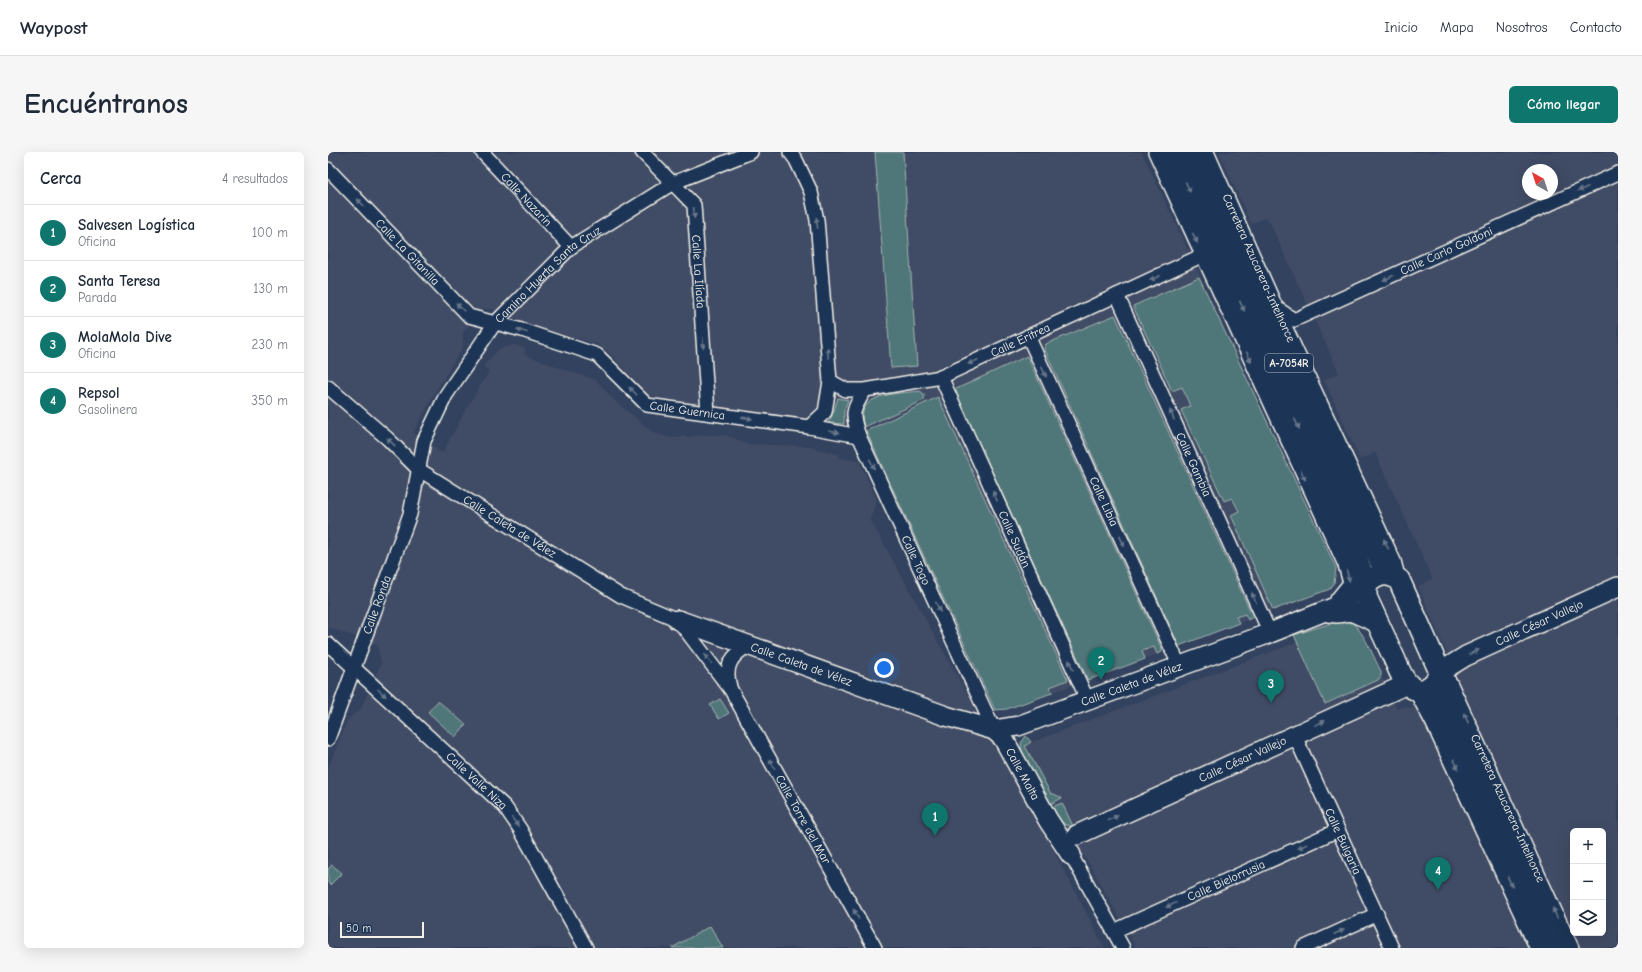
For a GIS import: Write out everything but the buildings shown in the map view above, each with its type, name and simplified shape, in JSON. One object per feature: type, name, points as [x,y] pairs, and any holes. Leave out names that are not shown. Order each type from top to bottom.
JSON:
[{"type":"main road","name":"A-7054R","points":[[1172,152],[1351,543],[1366,584],[1366,597],[1378,623],[1426,682]]},
{"type":"main road","name":"Carretera Azucarera-Intelhorce","points":[[1193,152],[1393,577]]},
{"type":"main road","points":[[1366,584],[1376,576],[1393,577]]},
{"type":"main road","name":"A-7054R","points":[[1393,577],[1426,682]]},
{"type":"main road","name":"Carretera Azucarera-Intelhorce","points":[[1426,682],[1558,948]]},
{"type":"main road","points":[[1426,682],[1436,721],[1541,948]]},
{"type":"street","name":"Calle Nazarín","points":[[482,152],[571,247]]},
{"type":"street","name":"Calle La Ilíada","points":[[642,152],[694,205],[708,413]]},
{"type":"street","name":"Camino Huerta Santa Cruz","points":[[418,470],[424,441],[446,395],[494,323],[571,247],[673,182],[751,152]]},
{"type":"street","points":[[790,152],[796,160],[811,192],[817,220],[830,381],[825,412],[809,427]]},
{"type":"street","points":[[1156,152],[1345,565],[1350,583],[1341,596],[1324,611]]},
{"type":"street","name":"Carretera Azucarera-Intelhorce","points":[[1207,152],[1276,307],[1391,554],[1393,577]]},
{"type":"street","name":"Calle La Gitanilla","points":[[328,169],[469,316],[494,323]]},
{"type":"street","name":"Calle Carlo Goldoni","points":[[1276,307],[1294,320],[1618,173]]},
{"type":"street","name":"Calle Eritrea","points":[[830,381],[846,390],[866,390],[941,377],[1203,256]]},
{"type":"street","name":"Calle Gambia","points":[[1118,295],[1270,633]]},
{"type":"street","name":"Calle Guernica","points":[[494,323],[597,355],[647,405],[809,427],[860,436]]},
{"type":"street","name":"Calle Libia","points":[[1028,336],[1180,667]]},
{"type":"street","name":"Calle Sudán","points":[[941,377],[1088,701]]},
{"type":"street","name":"Calle Caleta de Vélez","points":[[328,387],[388,439],[418,470],[621,596],[678,620],[946,716],[994,730],[1018,726],[1270,633],[1335,607],[1348,600],[1366,584]]},
{"type":"street","name":"Calle Togo","points":[[866,390],[854,407],[854,420],[860,436],[994,730]]},
{"type":"street","name":"Calle Ronda","points":[[328,738],[410,514],[418,470]]},
{"type":"street","points":[[1327,527],[1338,536],[1343,547],[1357,560]]},
{"type":"street","name":"Calle César Vallejo","points":[[1077,835],[1294,734],[1426,682],[1471,654],[1618,587]]},
{"type":"street","name":"Calle Caleta de Vélez","points":[[1324,611],[1337,613],[1351,612],[1378,623]]},
{"type":"street","name":"Calle Torre del Mar","points":[[678,620],[731,690],[875,948]]},
{"type":"street","name":"Calle Valle Niza","points":[[328,644],[504,807],[520,829],[586,948]]},
{"type":"street","name":"Calle Torre del Mar","points":[[731,690],[727,676],[728,665],[739,650],[749,645]]},
{"type":"street","name":"Carretera Azucarera-Intelhorce","points":[[1426,682],[1450,682],[1572,948]]},
{"type":"street","name":"Calle Malta","points":[[994,730],[1003,738],[1048,820],[1071,855],[1123,948]]},
{"type":"street","name":"Calle Bulgaria","points":[[1294,734],[1392,948]]},
{"type":"street","name":"Calle Malta","points":[[1048,820],[1062,832],[1077,835]]},
{"type":"street","name":"Calle Bielorrusia","points":[[1114,931],[1338,830]]},
{"type":"street","points":[[1071,855],[1072,843],[1077,835]]},
{"type":"street","points":[[1303,948],[1377,914]]},
{"type":"shaded area","points":[[328,152],[1142,152],[1336,568],[1334,583],[1330,589],[1088,680],[1007,709],[995,710],[866,431],[781,415],[735,409],[726,410],[656,398],[647,394],[610,354],[597,344],[535,327],[491,309],[485,309],[463,332],[463,347],[436,391],[414,432],[442,453],[489,371],[483,366],[499,349],[514,345],[526,348],[524,354],[596,380],[614,400],[654,433],[672,438],[681,437],[682,435],[686,437],[726,435],[747,444],[805,446],[839,454],[839,458],[859,461],[877,500],[870,519],[1039,823],[1105,948],[328,948],[328,768],[347,721],[351,716],[360,710],[381,663],[377,645],[328,627]]},
{"type":"shaded area","points":[[1219,152],[1618,152],[1618,948],[1136,948],[1092,869],[1058,816],[1022,754],[1021,743],[1026,736],[1032,742],[1297,642],[1294,635],[1358,627],[1397,709],[1403,707],[1412,708],[1461,686],[1418,586],[1432,579],[1429,571],[1375,453],[1360,460],[1324,380],[1339,373],[1267,217],[1251,224]]},
{"type":"green space","points":[[875,152],[903,152],[917,366],[891,368]]},
{"type":"green space","points":[[1199,277],[1336,568],[1334,583],[1330,589],[1273,610],[1231,515],[1239,511],[1232,498],[1224,501],[1181,410],[1190,406],[1182,387],[1172,391],[1133,306]]},
{"type":"green space","points":[[1115,315],[1253,617],[1248,620],[1245,614],[1236,617],[1239,623],[1179,646],[1044,348],[1046,344]]},
{"type":"green space","points":[[1027,356],[1162,649],[1162,652],[1157,654],[1154,647],[1142,651],[1145,659],[1088,680],[954,390]]},
{"type":"green space","points":[[920,391],[924,394],[924,400],[864,427],[862,416],[865,407],[871,401],[890,394]]},
{"type":"green space","points":[[938,397],[1068,680],[1050,687],[1052,693],[1007,709],[995,710],[866,431]]},
{"type":"green space","points":[[838,398],[848,400],[844,410],[844,424],[828,423],[834,411]]},
{"type":"green space","points":[[1344,619],[1356,627],[1366,640],[1381,671],[1381,676],[1378,680],[1325,704],[1294,635]]},
{"type":"green space","points":[[720,699],[729,713],[719,719],[710,705]]},
{"type":"green space","points":[[438,701],[466,725],[455,737],[428,712]]},
{"type":"green space","points":[[1026,736],[1031,742],[1025,746],[1051,794],[1062,798],[1050,804],[1022,754],[1021,743]]},
{"type":"green space","points":[[1062,803],[1073,826],[1063,823],[1052,807]]},
{"type":"green space","points":[[332,865],[342,873],[330,885],[328,883],[328,869]]},
{"type":"green space","points":[[710,926],[723,948],[672,948]]},
{"type":"place","name":"Santa Teresa","points":[[1101,680]]},
{"type":"place","name":"MolaMola Dive","points":[[1271,703]]},
{"type":"place","name":"Salvesen Logística","points":[[935,836]]},
{"type":"place","name":"Repsol","points":[[1438,890]]}]
